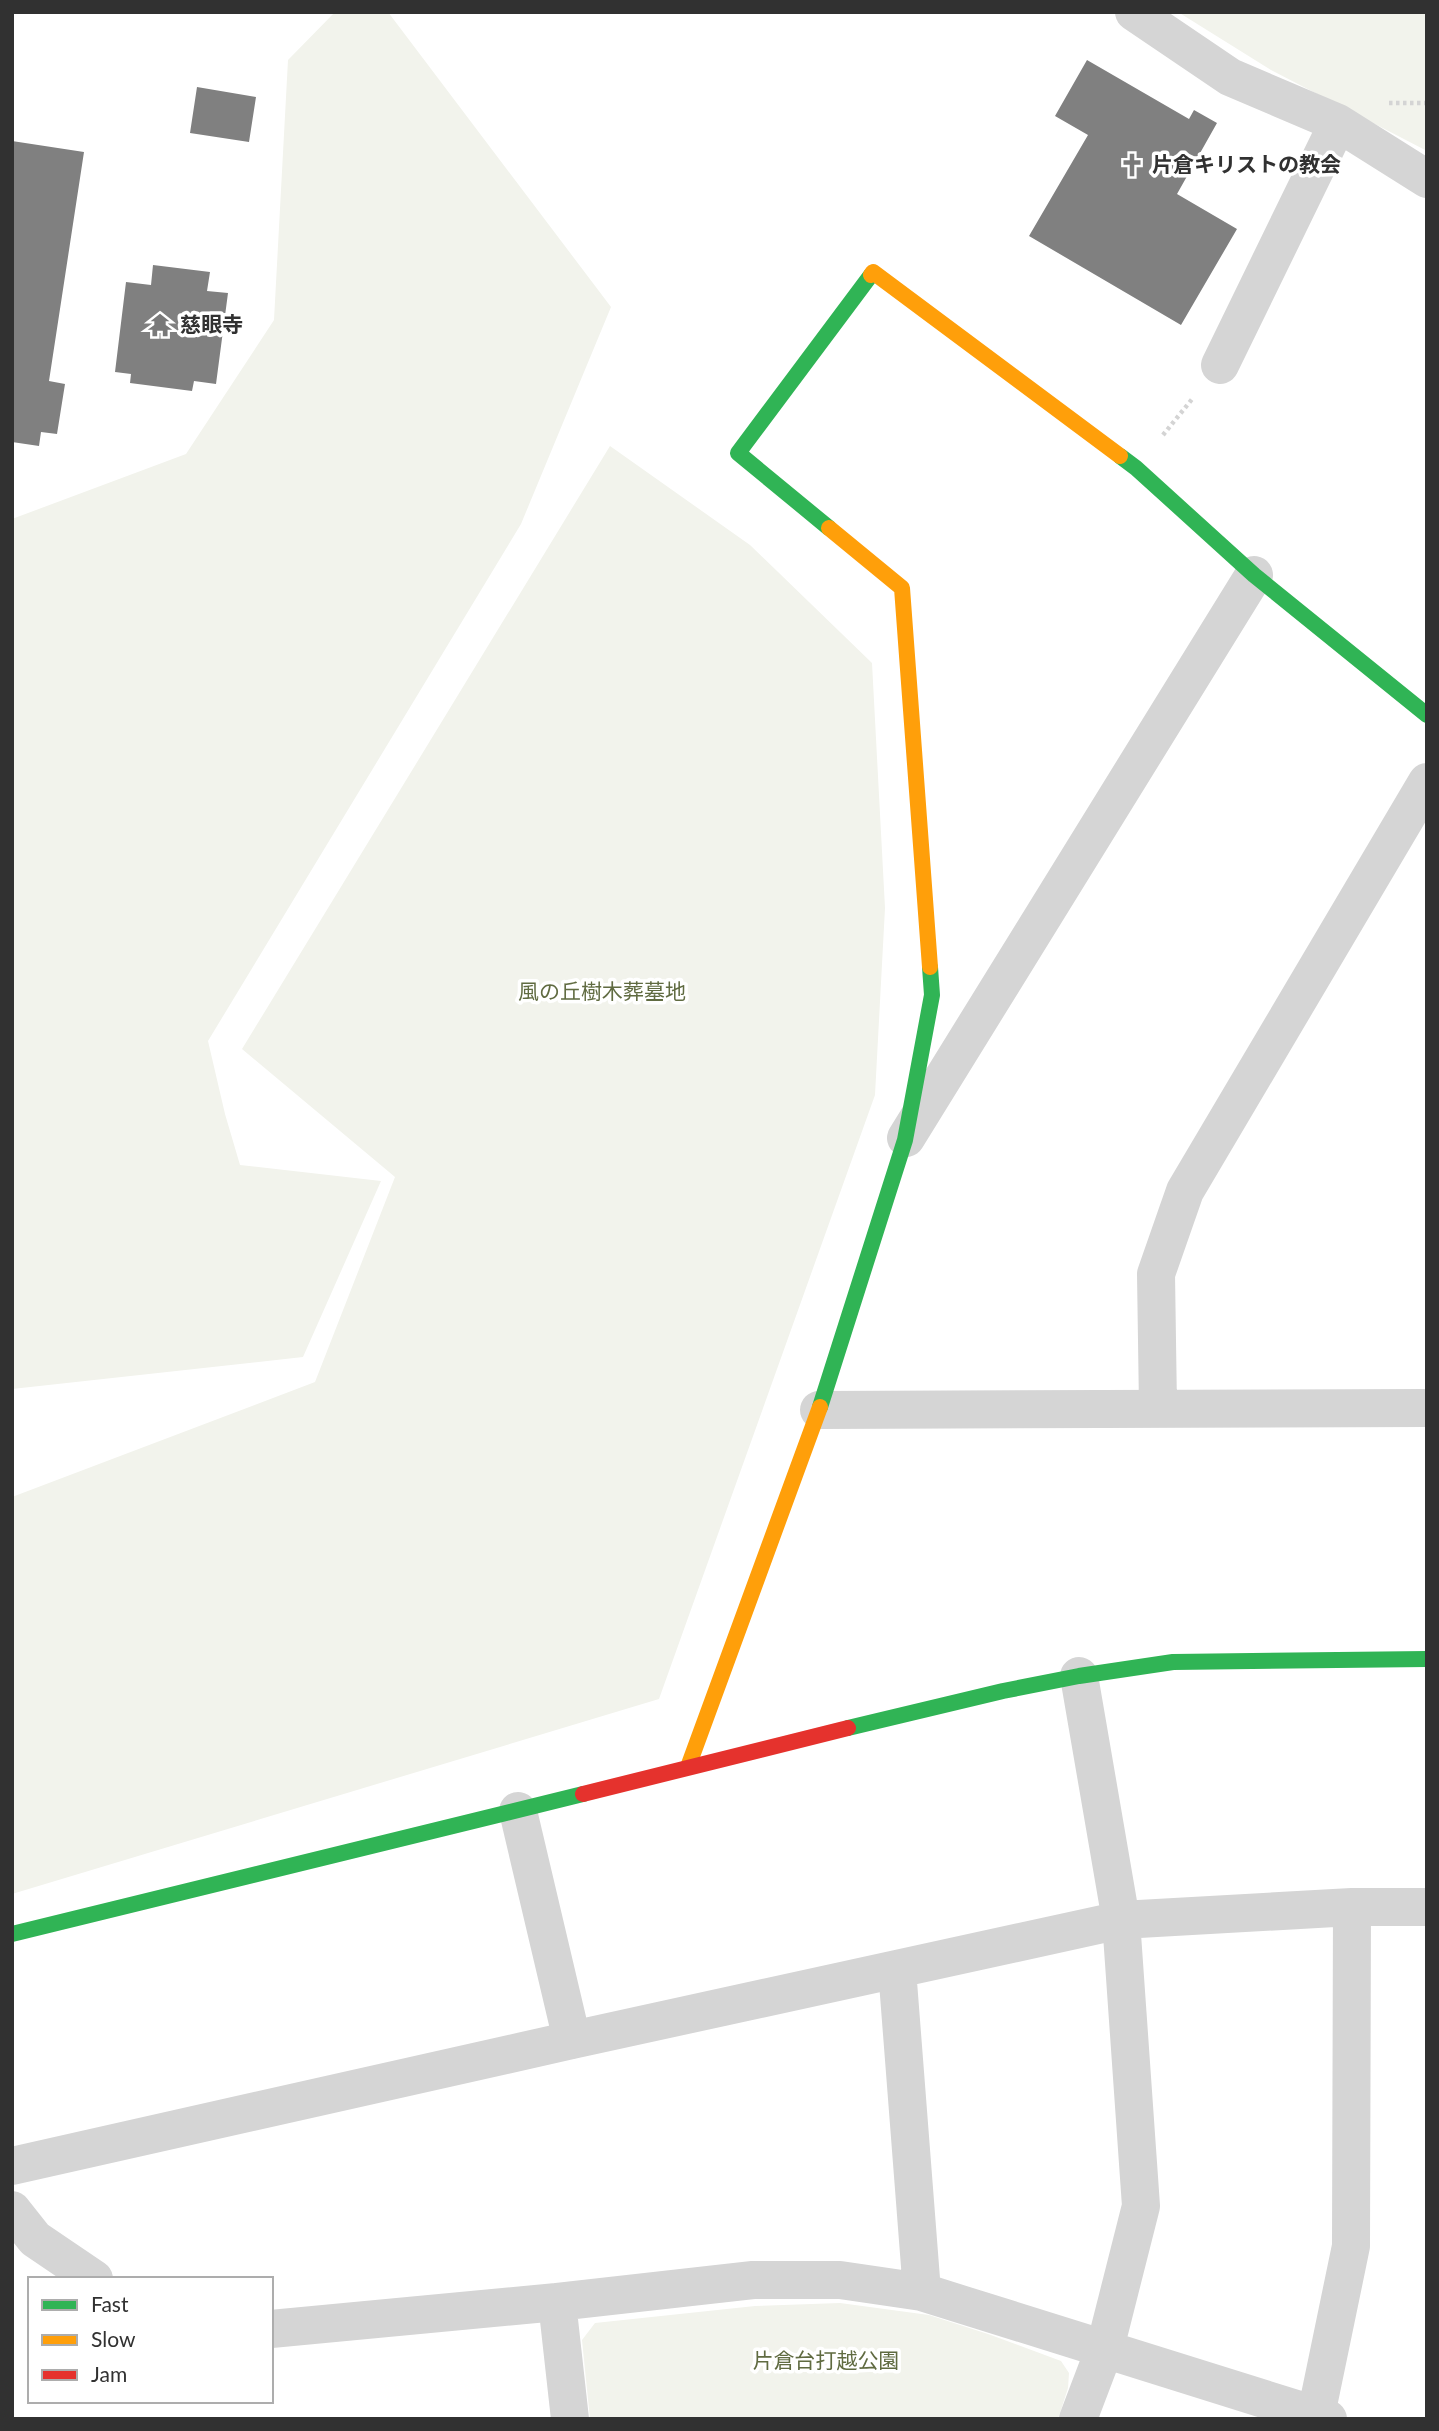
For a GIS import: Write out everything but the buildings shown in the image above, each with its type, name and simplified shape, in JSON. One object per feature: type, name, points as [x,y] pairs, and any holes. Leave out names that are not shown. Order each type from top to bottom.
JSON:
[{"type":"street","points":[[1134,12],[1230,77],[1338,123],[1427,179]]},
{"type":"street","points":[[1220,365],[1338,123]]},
{"type":"street","points":[[688,1766],[819,1410],[905,1140],[932,995],[902,588],[738,453],[873,272],[1136,468],[1254,575],[1427,715]]},
{"type":"street","points":[[905,1140],[1254,575]]},
{"type":"street","points":[[1158,1408],[1156,1274],[1185,1191],[1427,782]]},
{"type":"street","points":[[819,1410],[1427,1408]]},
{"type":"street","points":[[12,1934],[518,1811],[688,1766],[1003,1691],[1079,1676],[1173,1662],[1427,1659]]},
{"type":"street","points":[[1078,2419],[1105,2348],[1141,2206],[1121,1920],[1079,1676]]},
{"type":"street","points":[[518,1811],[572,2040]]},
{"type":"street","points":[[273,2329],[753,2280],[840,2280],[922,2292],[1322,2417],[1350,2246],[1352,1907]]},
{"type":"street","points":[[12,2166],[1121,1920],[1352,1907],[1427,1907]]},
{"type":"street","points":[[897,1969],[922,2292]]},
{"type":"street","points":[[12,2210],[35,2239],[91,2277]]},
{"type":"street","points":[[557,2302],[570,2419]]},
{"type":"path","points":[[1136,468],[1220,365]]},
{"type":"green space","points":[[335,12],[388,12],[611,307],[521,524],[208,1041],[240,1165],[381,1181],[303,1357],[12,1389],[12,519],[186,454],[274,320],[288,60]]},
{"type":"green space","points":[[1178,12],[1427,12],[1427,151],[1271,70]]},
{"type":"green space","name":"風の丘樹木葬墓地","points":[[610,446],[750,545],[872,663],[885,908],[875,1095],[659,1699],[12,1894],[12,1497],[315,1382],[395,1177],[242,1049]]},
{"type":"green space","name":"片倉台打越公園","points":[[840,2303],[929,2315],[1061,2361],[1069,2373],[1068,2388],[1058,2419],[590,2419],[582,2340],[595,2323],[755,2306]]},
{"type":"traffic: fast","points":[[829,528],[738,453],[871,275]]},
{"type":"traffic: fast","points":[[1120,456],[1254,575],[1427,715]]},
{"type":"traffic: fast","points":[[820,1407],[905,1140],[932,995],[930,967]]},
{"type":"traffic: fast","points":[[848,1728],[1003,1691],[1173,1662],[1427,1659]]},
{"type":"traffic: fast","points":[[12,1934],[583,1794]]},
{"type":"traffic: slow","points":[[871,275],[873,272],[1120,456]]},
{"type":"traffic: slow","points":[[829,528],[902,588],[930,967]]},
{"type":"traffic: slow","points":[[688,1767],[820,1407]]},
{"type":"traffic: jam","points":[[583,1794],[848,1728]]},
{"type":"place","name":"片倉キリストの教会","points":[[1132,165]]},
{"type":"place","name":"慈眼寺","points":[[160,325]]}]
